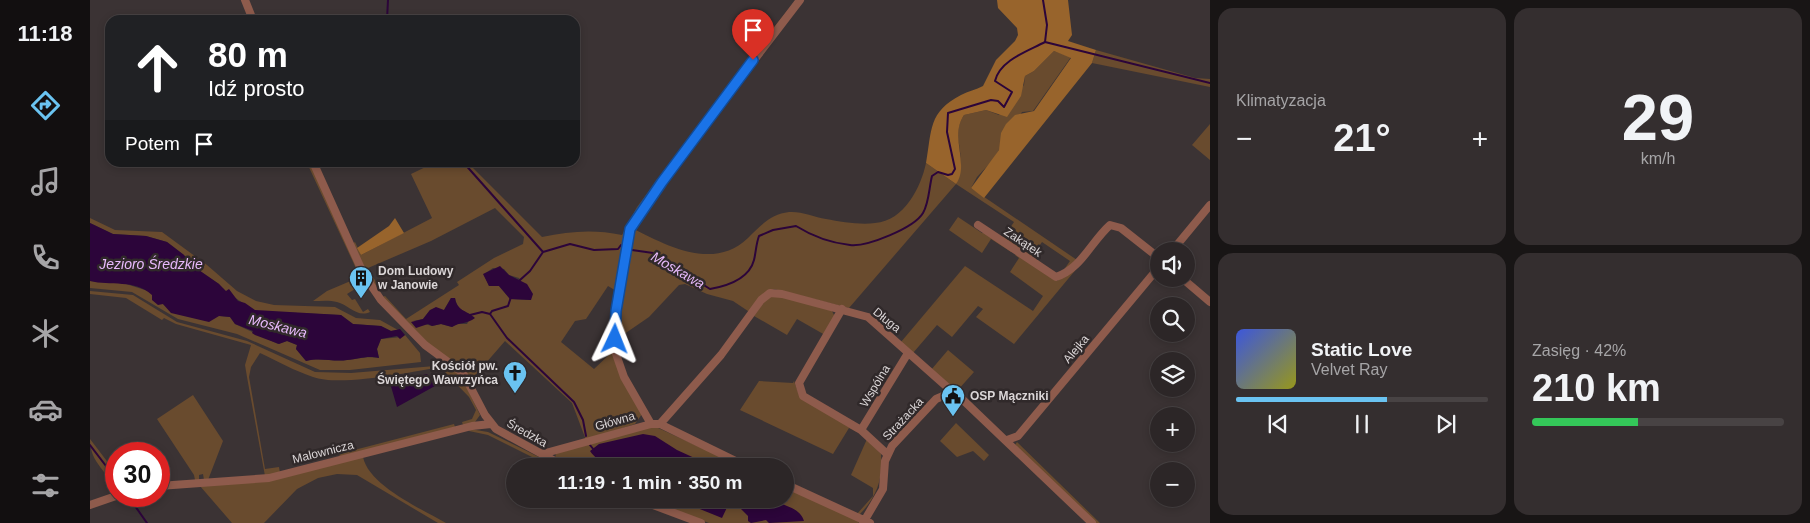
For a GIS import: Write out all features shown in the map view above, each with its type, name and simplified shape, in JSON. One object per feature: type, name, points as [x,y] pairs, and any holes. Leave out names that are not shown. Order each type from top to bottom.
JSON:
[{"type":"street","points":[[245,0],[251,15]]},
{"type":"street","points":[[651,424],[624,377],[615,351],[616,311],[627,237],[634,221],[770,36],[800,0]]},
{"type":"street","name":"Średzka","points":[[315,167],[364,275],[382,300],[412,333],[436,354],[463,373],[491,424],[504,434],[549,458]]},
{"type":"street","points":[[1179,242],[1210,205]]},
{"type":"street","name":"Zakątek","points":[[978,225],[1056,277],[1071,269],[1110,225],[1121,228],[1150,251]]},
{"type":"street","name":"Alejka","points":[[1007,440],[1018,436],[1150,278]]},
{"type":"street","points":[[1192,287],[1210,302]]},
{"type":"street","name":"Długa","points":[[660,424],[721,355],[765,296],[775,292],[868,317],[947,387],[950,393],[962,399],[1007,440],[1092,523]]},
{"type":"street","points":[[842,309],[799,384],[803,396],[862,430],[887,454]]},
{"type":"street","name":"Wspólna","points":[[862,430],[908,353]]},
{"type":"street","name":"Strażacka","points":[[866,522],[883,489],[887,454],[936,399],[950,393]]},
{"type":"street","name":"Malownicza","points":[[170,485],[269,478],[472,426],[491,424]]},
{"type":"street","name":"Główna","points":[[542,454],[651,424],[660,424],[730,458]]},
{"type":"street","points":[[794,488],[866,522]]},
{"type":"street","points":[[90,505],[105,500]]},
{"type":"street","points":[[661,508],[702,523]]},
{"type":"shaded area","points":[[796,0],[632,221],[618,292],[608,286],[586,319],[575,321],[561,342],[594,369],[613,351],[642,414],[635,424],[586,440],[572,403],[505,341],[472,379],[460,366],[431,346],[382,297],[385,296],[406,319],[459,285],[457,282],[494,258],[523,244],[524,237],[495,208],[431,241],[368,268],[381,291],[378,292],[352,244],[355,242],[361,255],[432,218],[411,174],[426,167],[472,167],[542,237],[582,232],[622,235],[637,207],[735,75]],"holes":[[[493,268],[504,269],[509,275],[519,278],[531,300],[510,299],[499,286],[489,286],[484,274]],[[451,298],[455,298],[459,307],[472,315],[467,324],[457,324],[452,327],[441,324],[432,326],[413,321],[423,319],[430,310],[444,310]]]},
{"type":"shaded area","points":[[997,0],[1068,0],[1072,35],[1068,41],[1096,50],[1092,63],[984,198],[971,188],[999,150],[1001,133],[1006,124],[1015,115],[1034,111],[1071,58],[1054,51],[1034,71],[1025,76],[1021,96],[1007,117],[986,110],[964,115],[958,132],[961,168],[956,184],[926,163],[933,123],[942,108],[950,101],[983,86],[996,60],[1015,41],[1018,35],[1017,28],[998,8]]},
{"type":"shaded area","points":[[1096,50],[1195,78],[1210,79],[1210,87],[1092,63]]},
{"type":"shaded area","points":[[1054,51],[1071,57],[1033,111],[1022,112],[993,160],[977,177],[971,188],[1077,260],[1065,272],[1055,274],[1063,271],[1070,261],[1042,242],[1032,256],[1042,263],[999,236],[1004,237],[1014,222],[956,184],[961,166],[958,133],[964,115],[986,110],[999,115],[1024,85],[1025,76],[1034,71]]},
{"type":"shaded area","points":[[1210,124],[1210,160],[1192,145]]},
{"type":"shaded area","points":[[926,163],[956,184],[849,308],[774,289],[765,293],[751,313],[733,301],[707,294],[685,284],[679,285],[649,317],[617,339],[617,317],[632,228],[675,248],[706,254],[720,253],[735,248],[766,221],[783,213],[798,212],[832,220],[869,224],[885,221],[903,209],[910,201],[920,182]]},
{"type":"shaded area","points":[[309,167],[312,167],[366,282],[347,294],[352,300],[355,299],[363,312],[368,309],[370,312],[361,313],[357,312],[334,301],[313,301],[327,291],[360,277]]},
{"type":"shaded area","points":[[958,217],[982,233],[987,233],[1012,251],[991,239],[982,253],[949,230]]},
{"type":"shaded area","points":[[90,218],[115,230],[162,232],[207,265],[237,291],[256,301],[274,305],[335,307],[356,318],[380,320],[398,330],[391,331],[381,326],[353,324],[341,315],[255,311],[222,289],[219,284],[190,264],[184,255],[167,242],[146,236],[113,234],[90,223]]},
{"type":"shaded area","points":[[395,218],[404,233],[361,255],[357,248],[389,226]]},
{"type":"shaded area","points":[[1017,254],[1057,281],[1078,267],[1014,344],[976,317],[983,309],[978,306],[952,337],[937,325],[913,353],[901,342],[965,266],[1033,311],[1043,296],[1010,272],[1019,258],[1015,255]]},
{"type":"shaded area","points":[[90,281],[123,283],[148,291],[171,311],[230,317],[235,324],[278,344],[287,341],[297,345],[296,349],[306,361],[316,359],[379,358],[377,349],[381,339],[405,335],[420,353],[421,362],[350,370],[320,370],[237,334],[178,319],[132,292],[90,288]]},
{"type":"shaded area","points":[[90,291],[133,295],[177,322],[247,341],[315,372],[351,373],[447,365],[461,375],[480,415],[475,422],[463,425],[462,422],[472,419],[476,410],[469,397],[440,367],[376,378],[325,380],[300,372],[260,353],[251,367],[249,377],[265,469],[279,467],[280,473],[265,476],[245,365],[251,345],[176,324],[164,318],[162,320],[126,298],[90,294]]},
{"type":"shaded area","points":[[773,295],[831,309],[835,317],[825,335],[797,319],[787,335],[754,316],[766,299]]},
{"type":"shaded area","points":[[948,350],[974,372],[957,391],[931,370]]},
{"type":"shaded area","points":[[759,381],[793,383],[794,381],[800,397],[858,430],[857,432],[849,428],[833,454],[740,410]]},
{"type":"shaded area","points":[[193,395],[223,441],[208,480],[204,480],[203,474],[199,475],[199,480],[195,480],[194,475],[157,419]]},
{"type":"shaded area","points":[[956,423],[989,455],[984,461],[973,451],[957,457],[940,441]]},
{"type":"shaded area","points":[[454,424],[455,427],[340,457],[339,454]]},
{"type":"shaded area","points":[[656,427],[724,458],[555,458],[556,453],[636,429]]},
{"type":"shaded area","points":[[470,429],[488,432],[541,458],[534,458],[488,435],[469,431]]},
{"type":"shaded area","points":[[90,439],[105,459],[105,473],[96,461]]},
{"type":"shaded area","points":[[867,439],[881,454],[881,472],[878,487],[871,501],[860,514],[857,514],[873,496],[873,488],[851,475]]},
{"type":"shaded area","points":[[1017,442],[1100,523],[1096,523],[1015,445]]},
{"type":"shaded area","points":[[363,457],[367,468],[386,487],[411,504],[446,523],[438,523],[357,475],[337,474],[318,478],[297,489],[264,523],[232,523],[200,486],[264,481]]},
{"type":"shaded area","points":[[794,491],[857,520],[859,523],[709,523],[669,508],[794,508]]},
{"type":"water","name":"Jezioro Średzkie","points":[[90,223],[113,234],[146,236],[167,242],[184,255],[190,264],[226,291],[229,289],[238,301],[245,303],[255,310],[341,315],[353,324],[381,326],[391,331],[400,329],[405,335],[400,339],[397,336],[381,339],[377,349],[379,358],[316,359],[306,361],[296,349],[297,345],[287,341],[279,344],[255,335],[252,333],[253,331],[235,324],[230,317],[219,316],[209,322],[171,313],[163,304],[158,305],[152,300],[152,295],[138,287],[90,281]]},
{"type":"water","points":[[500,266],[509,275],[527,284],[533,294],[531,300],[510,299],[499,286],[489,286],[483,274]]},
{"type":"water","points":[[451,298],[455,298],[460,308],[475,318],[452,327],[441,324],[432,326],[428,324],[416,328],[411,322],[423,319],[430,310],[436,307],[444,310]]},
{"type":"water","points":[[427,374],[435,386],[397,407],[390,383]]},
{"type":"water","points":[[643,434],[655,436],[677,450],[694,458],[596,458],[590,451],[599,444]]},
{"type":"water","points":[[697,508],[727,508],[722,518]]},
{"type":"water","points":[[740,508],[791,508],[801,515],[804,521],[769,523],[766,520],[751,523],[748,521],[748,516]]},
{"type":"waterway","points":[[387,15],[388,0]]},
{"type":"waterway","name":"Moskawa","points":[[632,250],[653,253],[710,289],[730,284],[742,277],[751,267],[754,260],[759,236],[773,230],[796,226],[829,241],[858,245],[878,240],[910,225],[918,219],[925,209],[932,176],[938,172],[948,175],[952,174],[955,169],[947,132],[948,113],[991,100],[998,101],[1004,107],[1012,92],[995,81],[1003,67],[1009,62],[1045,42],[1047,25],[1043,0]]},
{"type":"waterway","points":[[1045,42],[1210,83]]},
{"type":"waterway","points":[[467,167],[543,252]]},
{"type":"waterway","name":"Moskawa","points":[[520,280],[530,271],[543,252],[570,244],[594,250],[618,249],[621,245]]},
{"type":"waterway","name":"Moskawa","points":[[470,315],[482,312],[490,314],[492,311],[508,306],[511,297]]},
{"type":"waterway","points":[[490,314],[507,338],[574,402],[583,420],[586,436]]},
{"type":"waterway","points":[[90,445],[105,465]]},
{"type":"waterway","points":[[590,445],[594,450]]},
{"type":"waterway","points":[[136,507],[147,523]]},
{"type":"place","name":"Dom Ludowy w Janowie","points":[[361,299]]},
{"type":"place","name":"Kościół pw. Świętego Wawrzyńca","points":[[515,394]]},
{"type":"place","name":"OSP Mączniki","points":[[953,417]]},
{"type":"route","points":[[615,339],[616,311],[622,282],[627,237],[630,229],[662,182],[753,60]]}]
